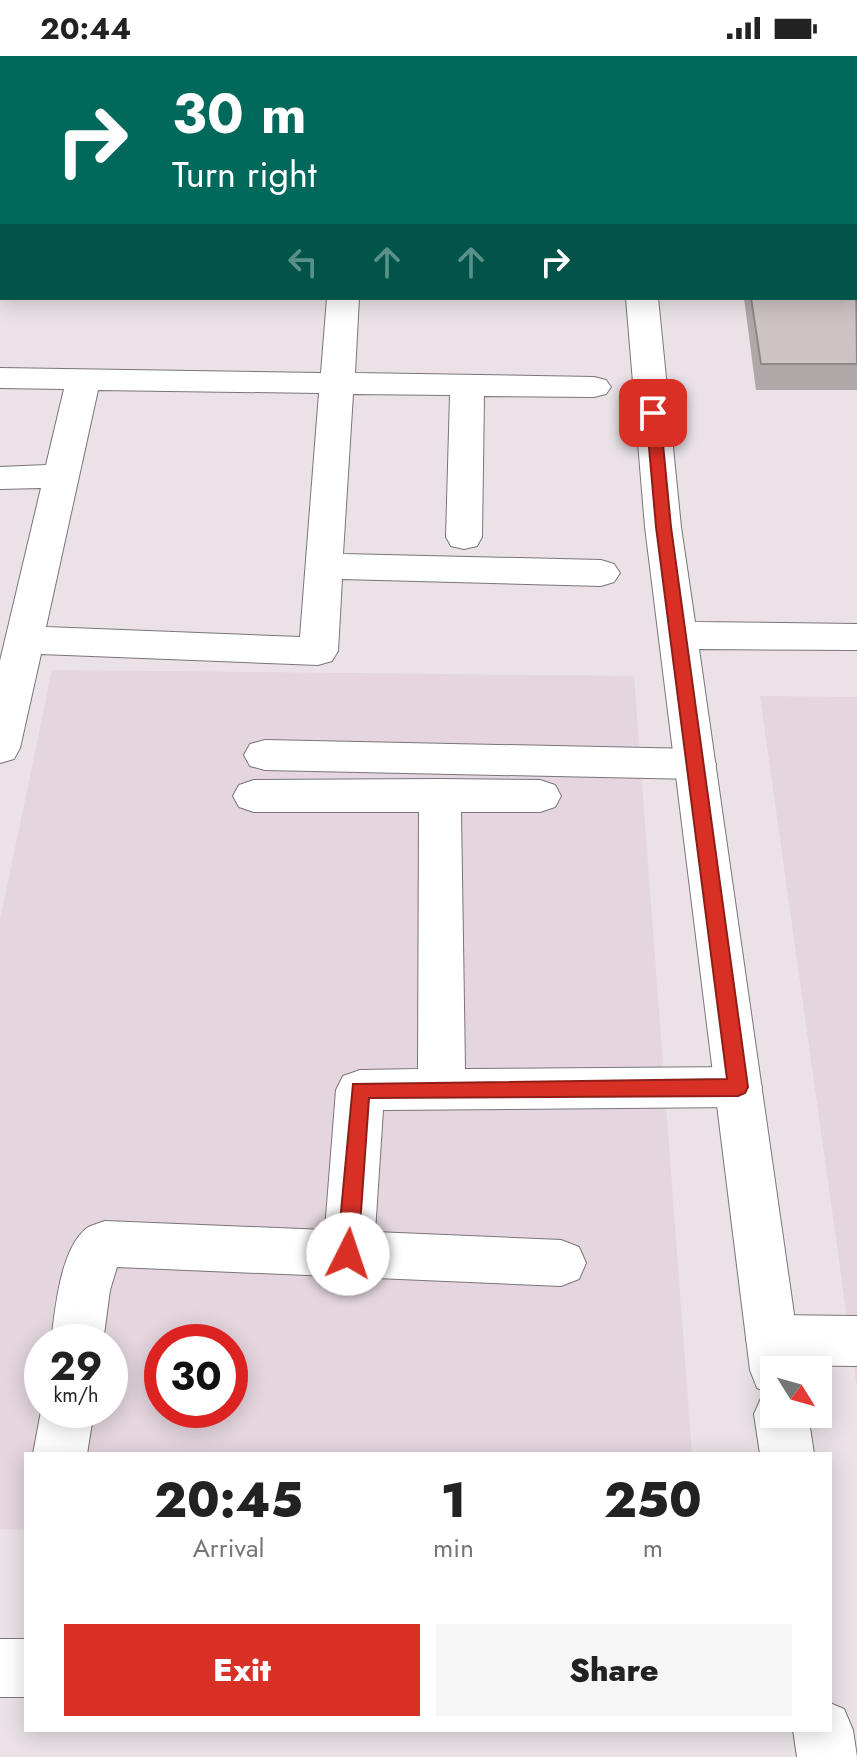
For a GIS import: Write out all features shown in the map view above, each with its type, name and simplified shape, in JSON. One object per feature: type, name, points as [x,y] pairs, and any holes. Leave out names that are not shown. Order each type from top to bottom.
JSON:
[{"type":"street","points":[[24,640],[318,651],[343,300]]},
{"type":"street","points":[[642,300],[663,527],[774,1355],[857,1341]]},
{"type":"street","points":[[0,378],[594,387]]},
{"type":"street","points":[[0,748],[7,686],[24,640],[83,379]]},
{"type":"street","points":[[464,537],[467,384]]},
{"type":"street","points":[[0,478],[61,476]]},
{"type":"street","points":[[324,566],[601,573]]},
{"type":"street","points":[[677,635],[857,637]]},
{"type":"street","points":[[265,755],[695,764]]},
{"type":"street","points":[[440,795],[442,1089]]},
{"type":"street","points":[[254,796],[540,796]]},
{"type":"street","points":[[348,1254],[360,1090],[738,1087]]},
{"type":"street","points":[[80,1324],[88,1270],[93,1256],[105,1244],[561,1263]]},
{"type":"street","points":[[60,1452],[64,1428]]},
{"type":"street","points":[[783,1428],[787,1452]]},
{"type":"street","points":[[0,1668],[24,1668]]},
{"type":"street","points":[[823,1732],[827,1757]]},
{"type":"shaded area","points":[[52,670],[634,676],[692,1452],[24,1452],[24,1530],[0,1529],[0,921]]},
{"type":"shaded area","points":[[760,696],[857,697],[857,1389]]},
{"type":"building","points":[[751,300],[856,300],[857,364],[761,364]]},
{"type":"route","points":[[348,1254],[360,1090],[738,1087],[663,527],[653,413]]}]
